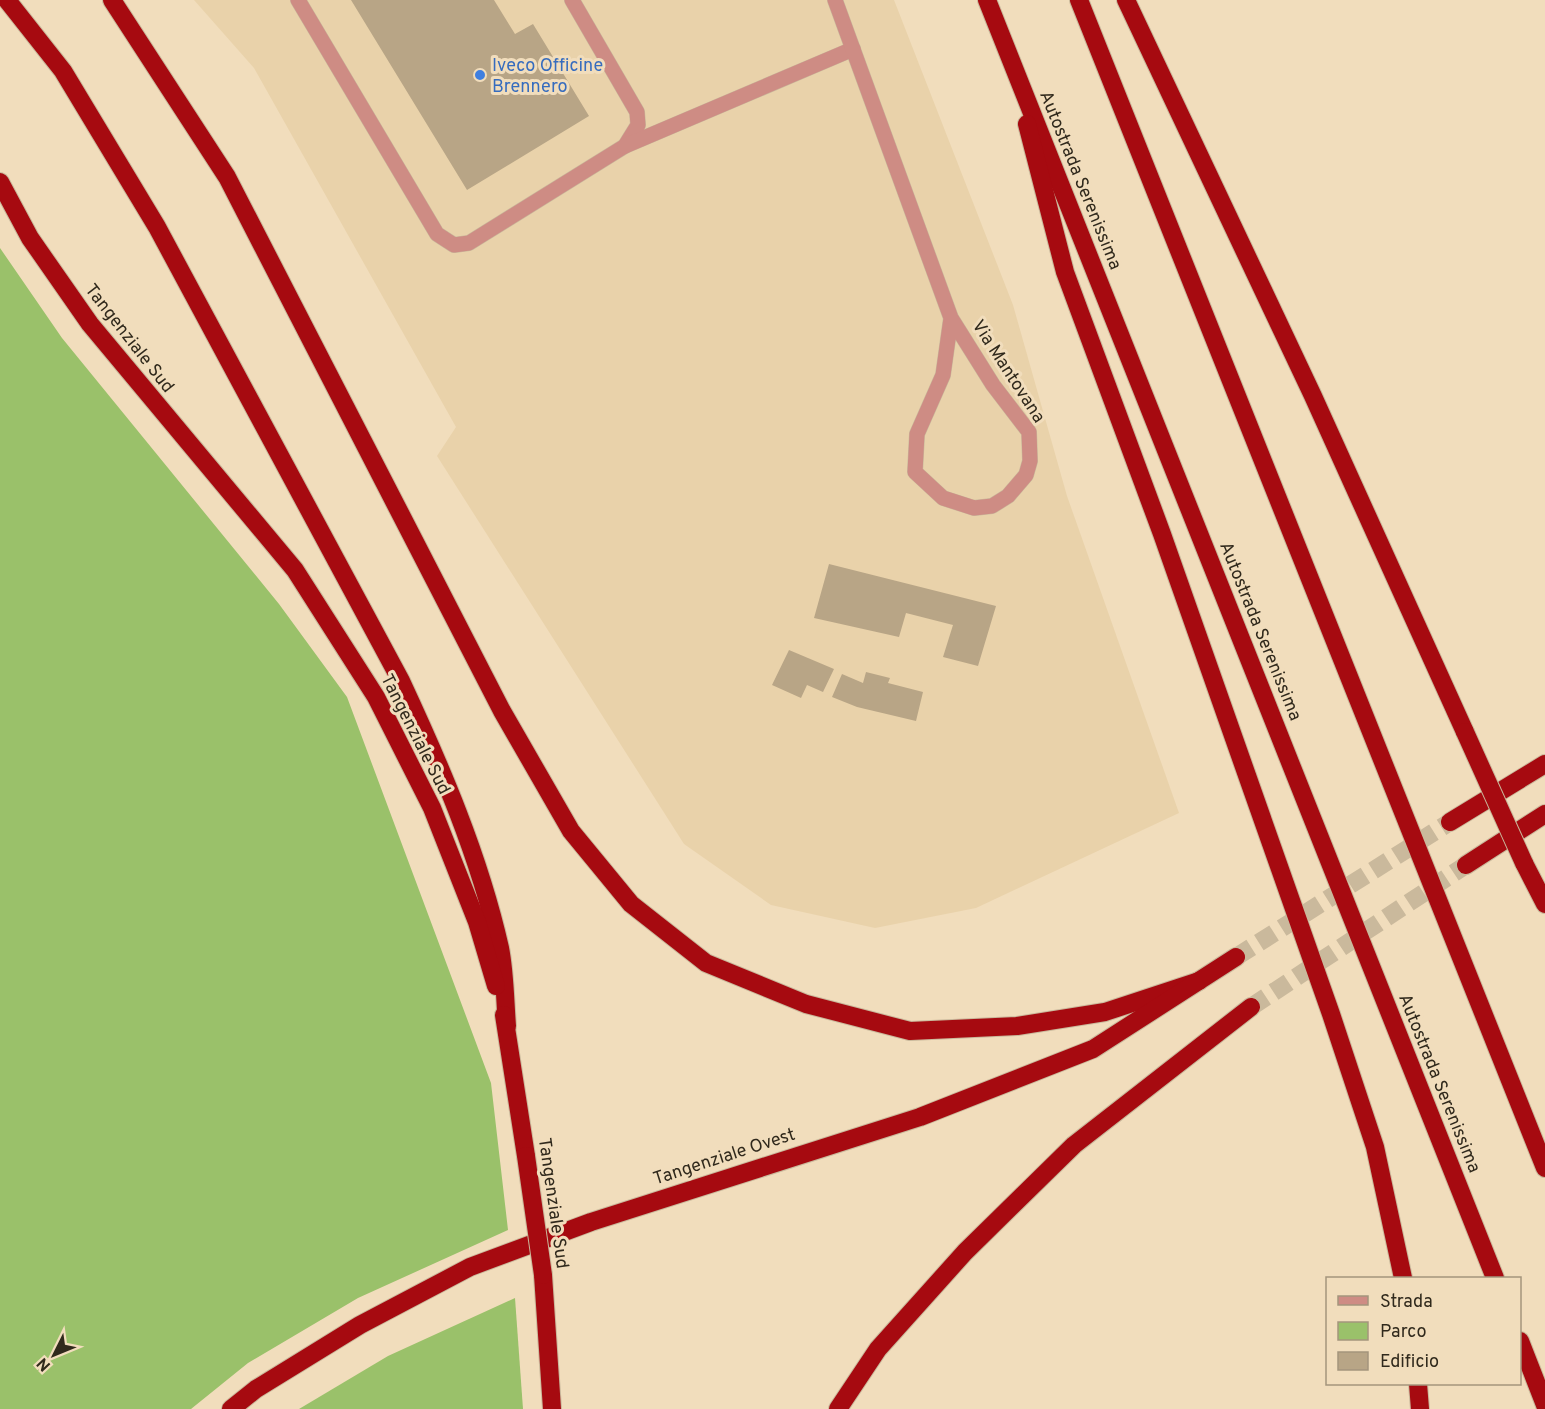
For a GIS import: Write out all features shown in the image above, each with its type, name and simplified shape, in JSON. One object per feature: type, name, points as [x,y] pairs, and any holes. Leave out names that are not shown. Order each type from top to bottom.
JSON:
[{"type":"highway","points":[[7,0],[63,70],[157,227],[401,681],[435,755],[482,879],[500,951],[507,1026]]},
{"type":"highway","points":[[112,0],[227,177],[502,711],[571,831],[631,904],[706,963],[806,1004],[910,1031],[1017,1026],[1105,1012],[1198,981]]},
{"type":"highway","name":"Autostrada Serenissima","points":[[987,0],[1495,1277]]},
{"type":"highway","points":[[1079,0],[1545,1168]]},
{"type":"highway","points":[[1126,0],[1313,396],[1524,863],[1545,904]]},
{"type":"highway","points":[[1007,50],[1065,272],[1158,523],[1331,1014],[1374,1147],[1403,1277]]},
{"type":"highway","name":"Tangenziale Sud","points":[[0,182],[30,238],[90,324],[295,570],[376,698],[432,808],[477,922],[507,1026],[543,1275],[552,1409]]},
{"type":"highway","points":[[1450,822],[1545,764]]},
{"type":"highway","points":[[1466,865],[1545,814]]},
{"type":"highway","name":"Tangenziale Ovest","points":[[231,1409],[256,1389],[360,1325],[470,1267],[591,1222],[931,1113],[1093,1049],[1236,957]]},
{"type":"highway","points":[[838,1409],[878,1349],[965,1252],[1074,1145],[1251,1007]]},
{"type":"highway","points":[[1521,1344],[1545,1405]]},
{"type":"highway","points":[[1418,1385],[1420,1409]]},
{"type":"street","points":[[298,0],[437,234],[454,245],[469,243],[625,146],[853,49]]},
{"type":"street","points":[[572,0],[637,112],[638,125],[625,146]]},
{"type":"street","name":"Via Mantovana","points":[[835,0],[951,318],[993,385],[1029,432],[1030,461],[1026,475],[1008,496],[992,506],[974,508],[943,498],[915,472],[916,434],[943,375],[951,318]]},
{"type":"shaded area","points":[[194,0],[894,0],[1013,305],[1067,496],[1179,813],[976,908],[875,928],[771,905],[684,844],[437,456],[456,427],[254,68]]},
{"type":"green space","points":[[0,248],[62,338],[279,604],[347,697],[491,1083],[508,1230],[358,1298],[248,1363],[191,1409],[0,1409]]},
{"type":"green space","points":[[515,1298],[523,1409],[299,1409],[388,1356]]},
{"type":"building","name":"Iveco Officine Brennero","points":[[351,0],[494,0],[515,34],[533,24],[589,116],[467,190]]},
{"type":"building","points":[[829,564],[996,606],[978,666],[943,657],[953,625],[906,613],[899,637],[814,618]]},
{"type":"building","points":[[789,650],[834,669],[823,692],[807,685],[801,698],[772,685]]},
{"type":"building","points":[[866,672],[890,678],[888,683],[923,692],[916,721],[857,707],[832,697],[842,674],[863,683]]},
{"type":"tunnel","points":[[1236,957],[1450,822]]},
{"type":"tunnel","points":[[1251,1007],[1466,865]]},
{"type":"place","name":"Iveco Officine Brennero","points":[[480,75]]}]
